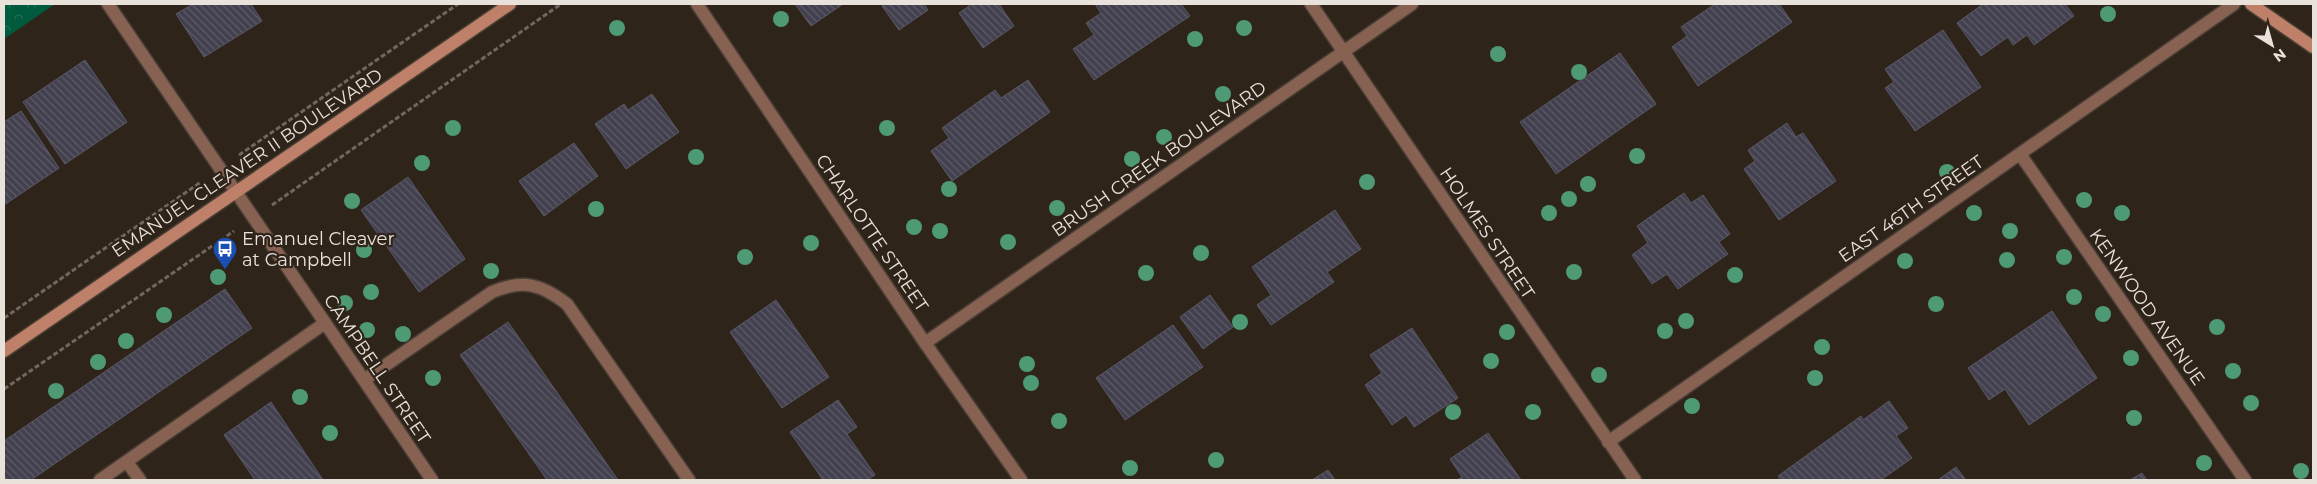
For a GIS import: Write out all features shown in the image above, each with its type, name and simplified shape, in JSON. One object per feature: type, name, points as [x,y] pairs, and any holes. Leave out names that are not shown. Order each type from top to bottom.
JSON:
[{"type":"main road","name":"EMANUEL CLEAVER II BOULEVARD","points":[[4,351],[510,4]]},
{"type":"main road","points":[[2251,4],[2313,47]]},
{"type":"street","name":"CAMPBELL STREET","points":[[108,4],[432,480]]},
{"type":"street","name":"CHARLOTTE STREET","points":[[697,4],[925,343],[1021,480]]},
{"type":"street","name":"HOLMES STREET","points":[[1311,4],[1635,480]]},
{"type":"street","name":"BRUSH CREEK BOULEVARD","points":[[925,343],[1412,4]]},
{"type":"street","name":"EAST 46TH STREET","points":[[1608,442],[2234,4]]},
{"type":"street","name":"KENWOOD AVENUE","points":[[2020,154],[2245,480]]},
{"type":"street","points":[[364,380],[492,292],[508,285],[529,284],[552,293],[567,304],[688,480]]},
{"type":"street","points":[[100,480],[325,323]]},
{"type":"street","points":[[127,462],[140,480]]},
{"type":"path","points":[[235,158],[458,4]]},
{"type":"path","points":[[277,202],[561,4]]},
{"type":"path","points":[[4,318],[202,181]]},
{"type":"path","points":[[4,389],[232,233]]},
{"type":"green space","points":[[4,4],[55,4],[4,39]]},
{"type":"building","points":[[193,4],[251,4],[262,21],[204,57],[176,14]]},
{"type":"building","points":[[795,4],[843,4],[811,26]]},
{"type":"building","points":[[885,4],[924,4],[928,10],[899,30],[882,6]]},
{"type":"building","points":[[972,4],[999,4],[1014,26],[983,48],[959,13]]},
{"type":"building","points":[[1095,4],[1181,4],[1190,16],[1094,80],[1073,49],[1094,35],[1086,23],[1101,13]]},
{"type":"building","points":[[1715,4],[1779,4],[1792,22],[1698,86],[1672,47],[1687,36],[1681,27]]},
{"type":"building","points":[[1983,4],[2065,4],[2074,16],[2034,45],[2027,35],[2013,45],[2008,37],[1981,56],[1957,23]]},
{"type":"building","points":[[1943,30],[1981,87],[1915,131],[1885,88],[1894,82],[1885,69]]},
{"type":"building","points":[[1620,53],[1656,104],[1556,174],[1520,122]]},
{"type":"building","points":[[85,60],[127,122],[65,164],[23,102]]},
{"type":"building","points":[[1028,80],[1050,112],[952,181],[931,151],[949,138],[942,128],[995,90],[1001,98]]},
{"type":"building","points":[[652,94],[679,132],[626,169],[595,124],[624,104],[628,110]]},
{"type":"building","points":[[21,111],[59,168],[4,205],[4,122]]},
{"type":"building","points":[[1787,123],[1796,137],[1803,133],[1836,181],[1779,220],[1744,169],[1755,161],[1748,150]]},
{"type":"building","points":[[574,143],[598,176],[544,216],[519,181]]},
{"type":"building","points":[[408,177],[465,259],[419,292],[361,210]]},
{"type":"building","points":[[1684,193],[1691,203],[1703,195],[1730,234],[1719,242],[1728,254],[1678,289],[1667,274],[1652,284],[1632,255],[1648,243],[1637,226]]},
{"type":"building","points":[[1335,210],[1361,249],[1327,272],[1334,282],[1271,325],[1257,305],[1271,295],[1252,267]]},
{"type":"building","points":[[225,289],[252,328],[31,480],[4,480],[4,441]]},
{"type":"building","points":[[1210,295],[1233,327],[1203,349],[1180,317]]},
{"type":"building","points":[[776,300],[829,377],[782,408],[730,332]]},
{"type":"building","points":[[2052,311],[2097,378],[2029,425],[2005,389],[1989,400],[1968,368]]},
{"type":"building","points":[[508,322],[618,480],[547,480],[460,355]]},
{"type":"building","points":[[1173,325],[1203,367],[1125,420],[1096,378]]},
{"type":"building","points":[[1412,328],[1458,398],[1414,427],[1406,415],[1392,425],[1365,385],[1382,373],[1370,355]]},
{"type":"building","points":[[838,400],[857,427],[847,434],[875,475],[867,480],[823,480],[790,432]]},
{"type":"building","points":[[1889,401],[1908,428],[1896,436],[1912,458],[1881,480],[1781,480],[1778,476],[1861,416],[1863,420]]},
{"type":"building","points":[[271,402],[323,480],[255,480],[224,435]]},
{"type":"building","points":[[1488,433],[1521,480],[1457,480],[1462,477],[1450,459]]},
{"type":"building","points":[[1956,467],[1966,480],[1938,480]]},
{"type":"building","points":[[1328,470],[1335,480],[1312,480]]},
{"type":"building","points":[[2142,473],[2147,480],[2130,480]]},
{"type":"place","name":"Emanuel Cleaver at Campbell","points":[[225,270]]}]
